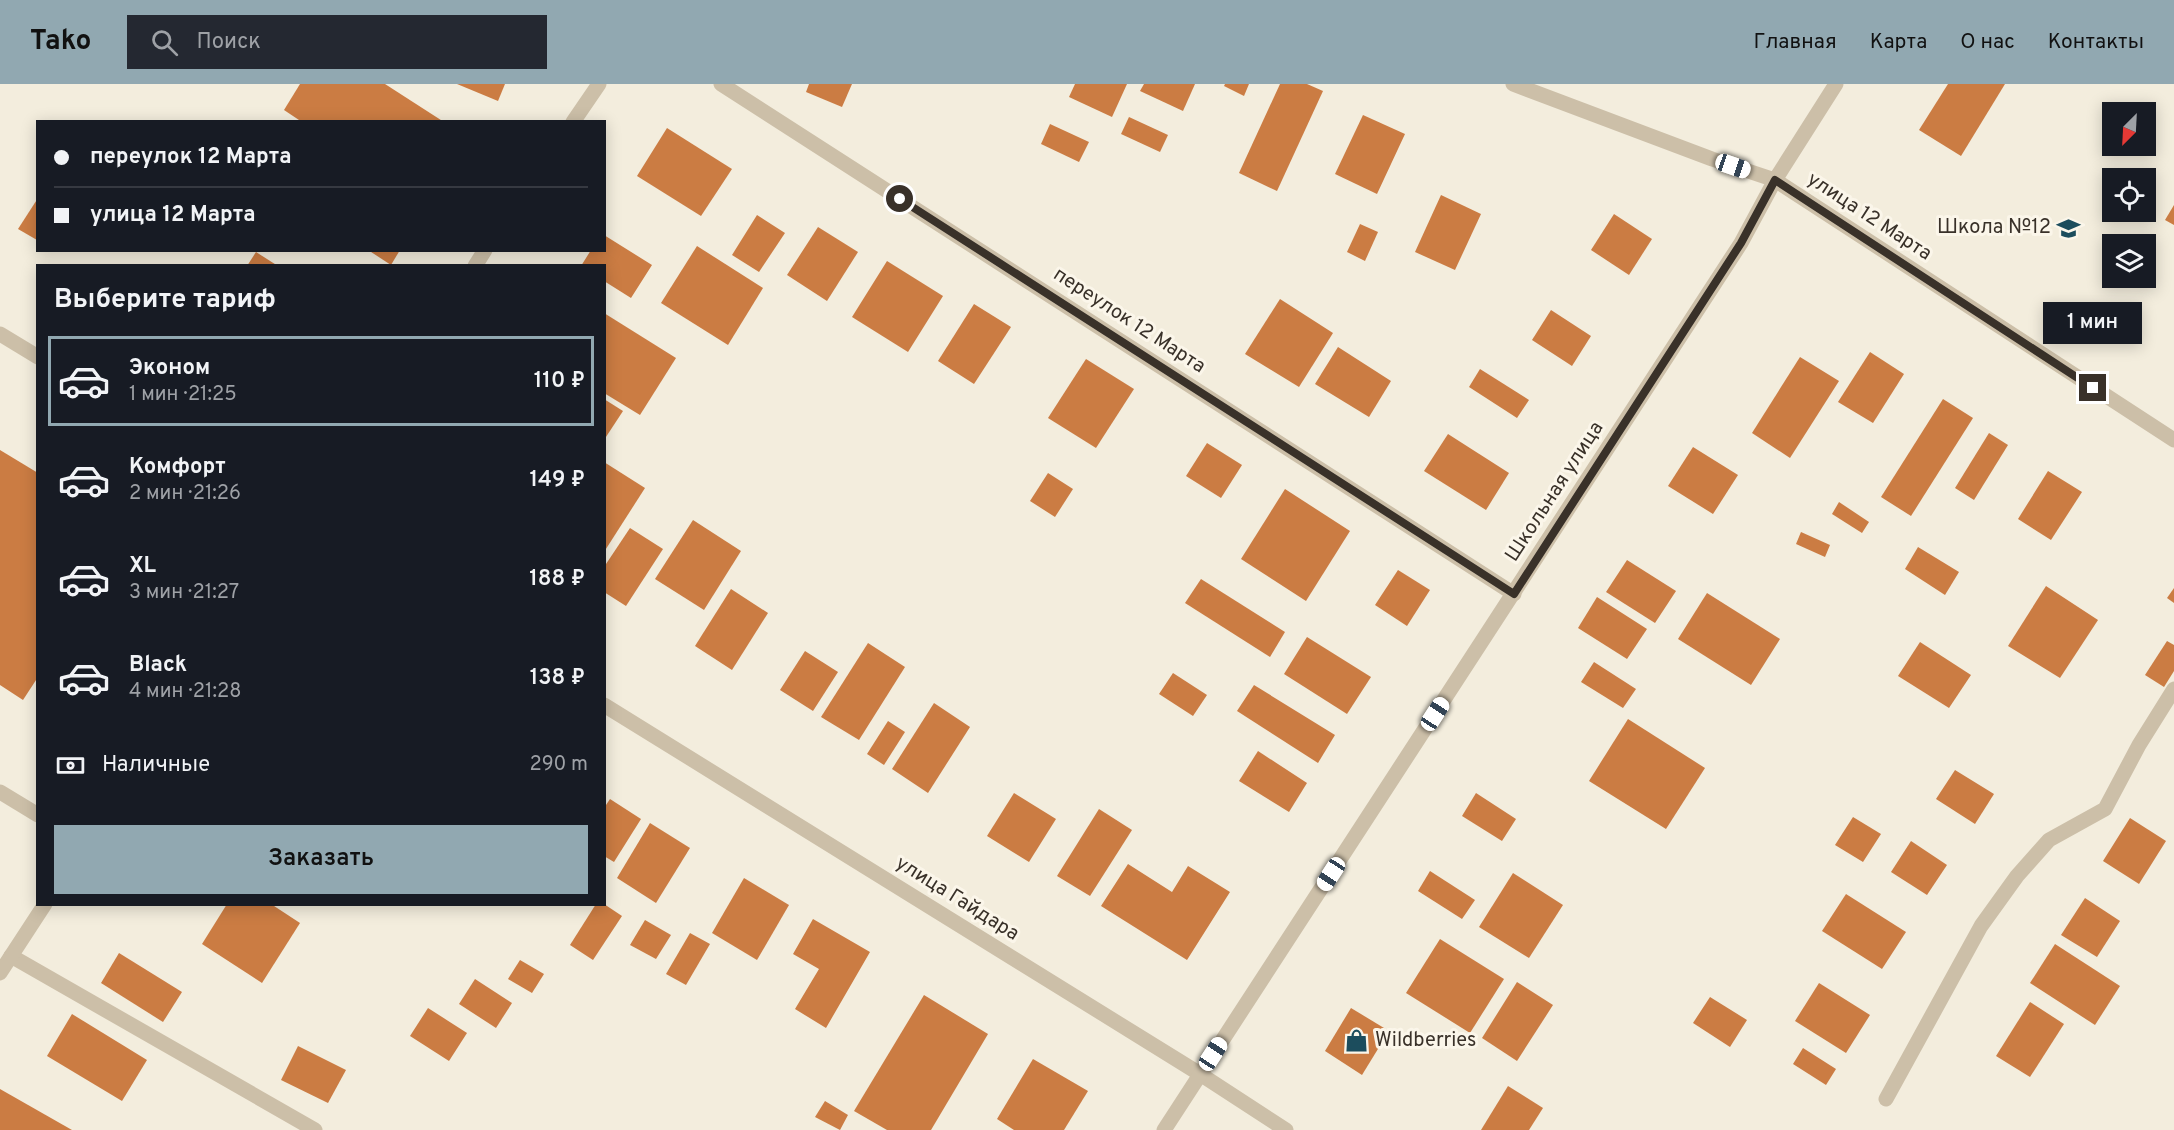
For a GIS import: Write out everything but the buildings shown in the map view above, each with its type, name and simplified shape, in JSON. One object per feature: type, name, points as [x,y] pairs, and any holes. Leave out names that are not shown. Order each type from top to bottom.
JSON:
[{"type":"street","points":[[574,120],[599,84]]},
{"type":"street","name":"переулок 12 Марта","points":[[722,84],[1514,594]]},
{"type":"street","name":"улица 12 Марта","points":[[1513,84],[1712,159],[1775,180],[2174,440]]},
{"type":"street","name":"Школьная улица","points":[[1164,1130],[1741,243],[1775,180],[1836,84]]},
{"type":"street","points":[[0,334],[36,356]]},
{"type":"street","points":[[1886,1099],[1987,918],[2017,876],[2049,840],[2105,809],[2139,745],[2174,689]]},
{"type":"street","name":"улица Гайдара","points":[[606,706],[1200,1074],[1286,1130]]},
{"type":"street","points":[[0,792],[36,814]]},
{"type":"street","points":[[0,973],[44,906]]},
{"type":"street","points":[[11,956],[315,1130]]},
{"type":"place","name":"Школа №12","points":[[2069,228]]},
{"type":"place","name":"Wildberries","points":[[1357,1041]]},
{"type":"route","points":[[900,199],[1514,594],[1741,243],[1775,180],[2093,388]]}]
